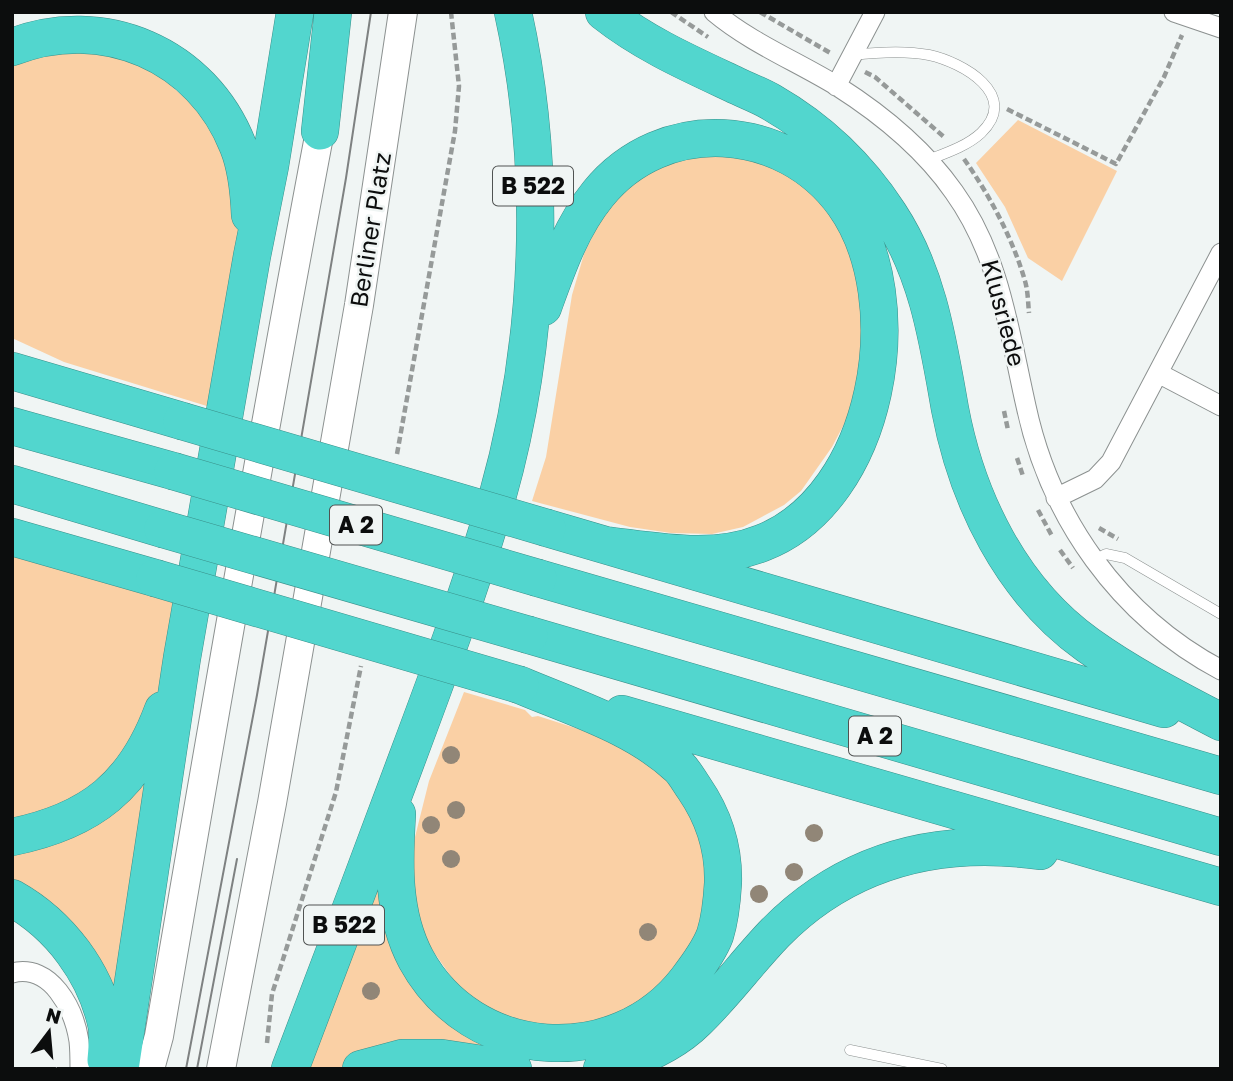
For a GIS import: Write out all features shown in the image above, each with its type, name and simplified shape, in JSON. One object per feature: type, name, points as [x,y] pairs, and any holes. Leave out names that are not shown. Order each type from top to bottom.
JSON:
[{"type":"highway","points":[[120,1069],[181,658],[270,166],[295,12]]},
{"type":"highway","points":[[320,131],[333,12]]},
{"type":"highway","name":"B 522","points":[[278,1059],[398,781],[469,585],[497,496],[514,424],[525,362],[534,232],[533,159],[521,53],[513,12]]},
{"type":"highway","points":[[604,12],[621,26],[663,51],[769,101],[808,126],[852,167],[889,214],[909,250],[927,296],[939,340],[962,463],[977,503],[996,540],[1019,575],[1048,609],[1086,644],[1141,680],[1221,724]]},
{"type":"highway","points":[[12,47],[61,34],[97,35],[129,41],[159,54],[188,74],[227,121],[239,147],[248,187],[252,256]]},
{"type":"highway","points":[[525,362],[559,262],[575,229],[598,194],[625,167],[659,148],[695,139],[733,138],[769,146],[800,161],[824,180],[844,204],[860,232],[872,267],[877,305],[879,345],[875,385],[855,449],[846,468],[822,501],[796,526],[762,544],[735,550],[685,554],[605,545]]},
{"type":"highway","points":[[18,371],[1221,724]]},
{"type":"highway","name":"A 2","points":[[12,426],[1221,776]]},
{"type":"highway","name":"A 2","points":[[12,484],[1221,836]]},
{"type":"highway","points":[[12,537],[1221,888]]},
{"type":"highway","points":[[12,837],[46,830],[83,814],[114,791],[136,765],[160,718],[181,658]]},
{"type":"highway","points":[[398,781],[395,860],[396,895],[402,922],[415,958],[436,989],[463,1013],[493,1030],[537,1043],[577,1044],[611,1036],[643,1021],[673,998],[698,966],[714,936],[722,901],[723,866],[720,845],[705,804],[681,768],[639,736],[520,685]]},
{"type":"highway","points":[[602,1069],[631,1061],[695,1022],[777,932],[810,902],[846,878],[881,863],[918,852],[961,846],[1018,848],[1087,858],[1221,888]]},
{"type":"highway","points":[[12,898],[30,908],[57,931],[79,959],[96,993],[107,1029],[106,1069]]},
{"type":"highway","points":[[361,1069],[402,1058],[441,1058],[513,1069]]},
{"type":"main road","points":[[150,1069],[159,1036],[265,425],[320,131],[341,66],[352,12]]},
{"type":"main road","name":"Berliner Platz","points":[[221,1069],[272,803],[359,305],[403,12]]},
{"type":"street","name":"Klusriede","points":[[714,12],[757,42],[836,86],[874,111],[904,135],[953,189],[989,254],[1008,317],[1026,409],[1040,456],[1056,498],[1074,532],[1127,601],[1198,658],[1221,670]]},
{"type":"street","points":[[836,86],[875,12]]},
{"type":"street","points":[[1182,15],[1221,28]]},
{"type":"street","points":[[1056,498],[1095,479],[1111,462],[1221,253]]},
{"type":"street","points":[[1158,373],[1221,406]]},
{"type":"street","points":[[12,973],[22,971],[43,977],[61,994],[79,1040],[80,1069]]},
{"type":"lane","points":[[851,59],[906,52],[928,55],[954,61],[979,78],[991,94],[992,118],[983,131],[971,141],[928,160]]},
{"type":"lane","points":[[1094,560],[1106,554],[1125,558],[1221,614]]},
{"type":"lane","points":[[850,1050],[942,1069]]},
{"type":"path","points":[[395,465],[455,131],[459,86],[450,12]]},
{"type":"path","points":[[760,12],[851,59]]},
{"type":"path","points":[[993,105],[1013,111],[1116,164],[1164,77],[1182,15]]},
{"type":"path","points":[[278,1059],[272,994],[336,792],[361,664]]},
{"type":"shaded area","points":[[35,51],[134,54],[220,128],[240,222],[210,407],[64,362],[12,338],[12,60]]},
{"type":"shaded area","points":[[1018,120],[1117,171],[1062,281],[1028,258],[1005,207],[976,163]]},
{"type":"shaded area","points":[[726,152],[783,170],[833,211],[861,272],[862,390],[832,447],[801,491],[784,505],[743,527],[712,534],[671,533],[630,527],[532,501],[546,457],[572,295],[584,254],[597,227],[612,202],[641,177],[683,157]]},
{"type":"shaded area","points":[[12,553],[180,600],[162,691],[108,783],[12,826]]},
{"type":"shaded area","points":[[464,692],[525,710],[532,717],[538,716],[620,745],[663,776],[700,826],[710,897],[685,965],[623,1015],[558,1030],[489,1011],[457,985],[426,941],[411,884],[414,841],[429,781]]},
{"type":"shaded area","points":[[146,775],[118,1011],[12,884],[12,847]]},
{"type":"shaded area","points":[[384,868],[392,926],[509,1049],[353,1060],[338,1069],[308,1069]]},
{"type":"tram line","points":[[186,1069],[257,695],[346,178],[371,12]]},
{"type":"tram line","points":[[197,1069],[237,859]]}]
